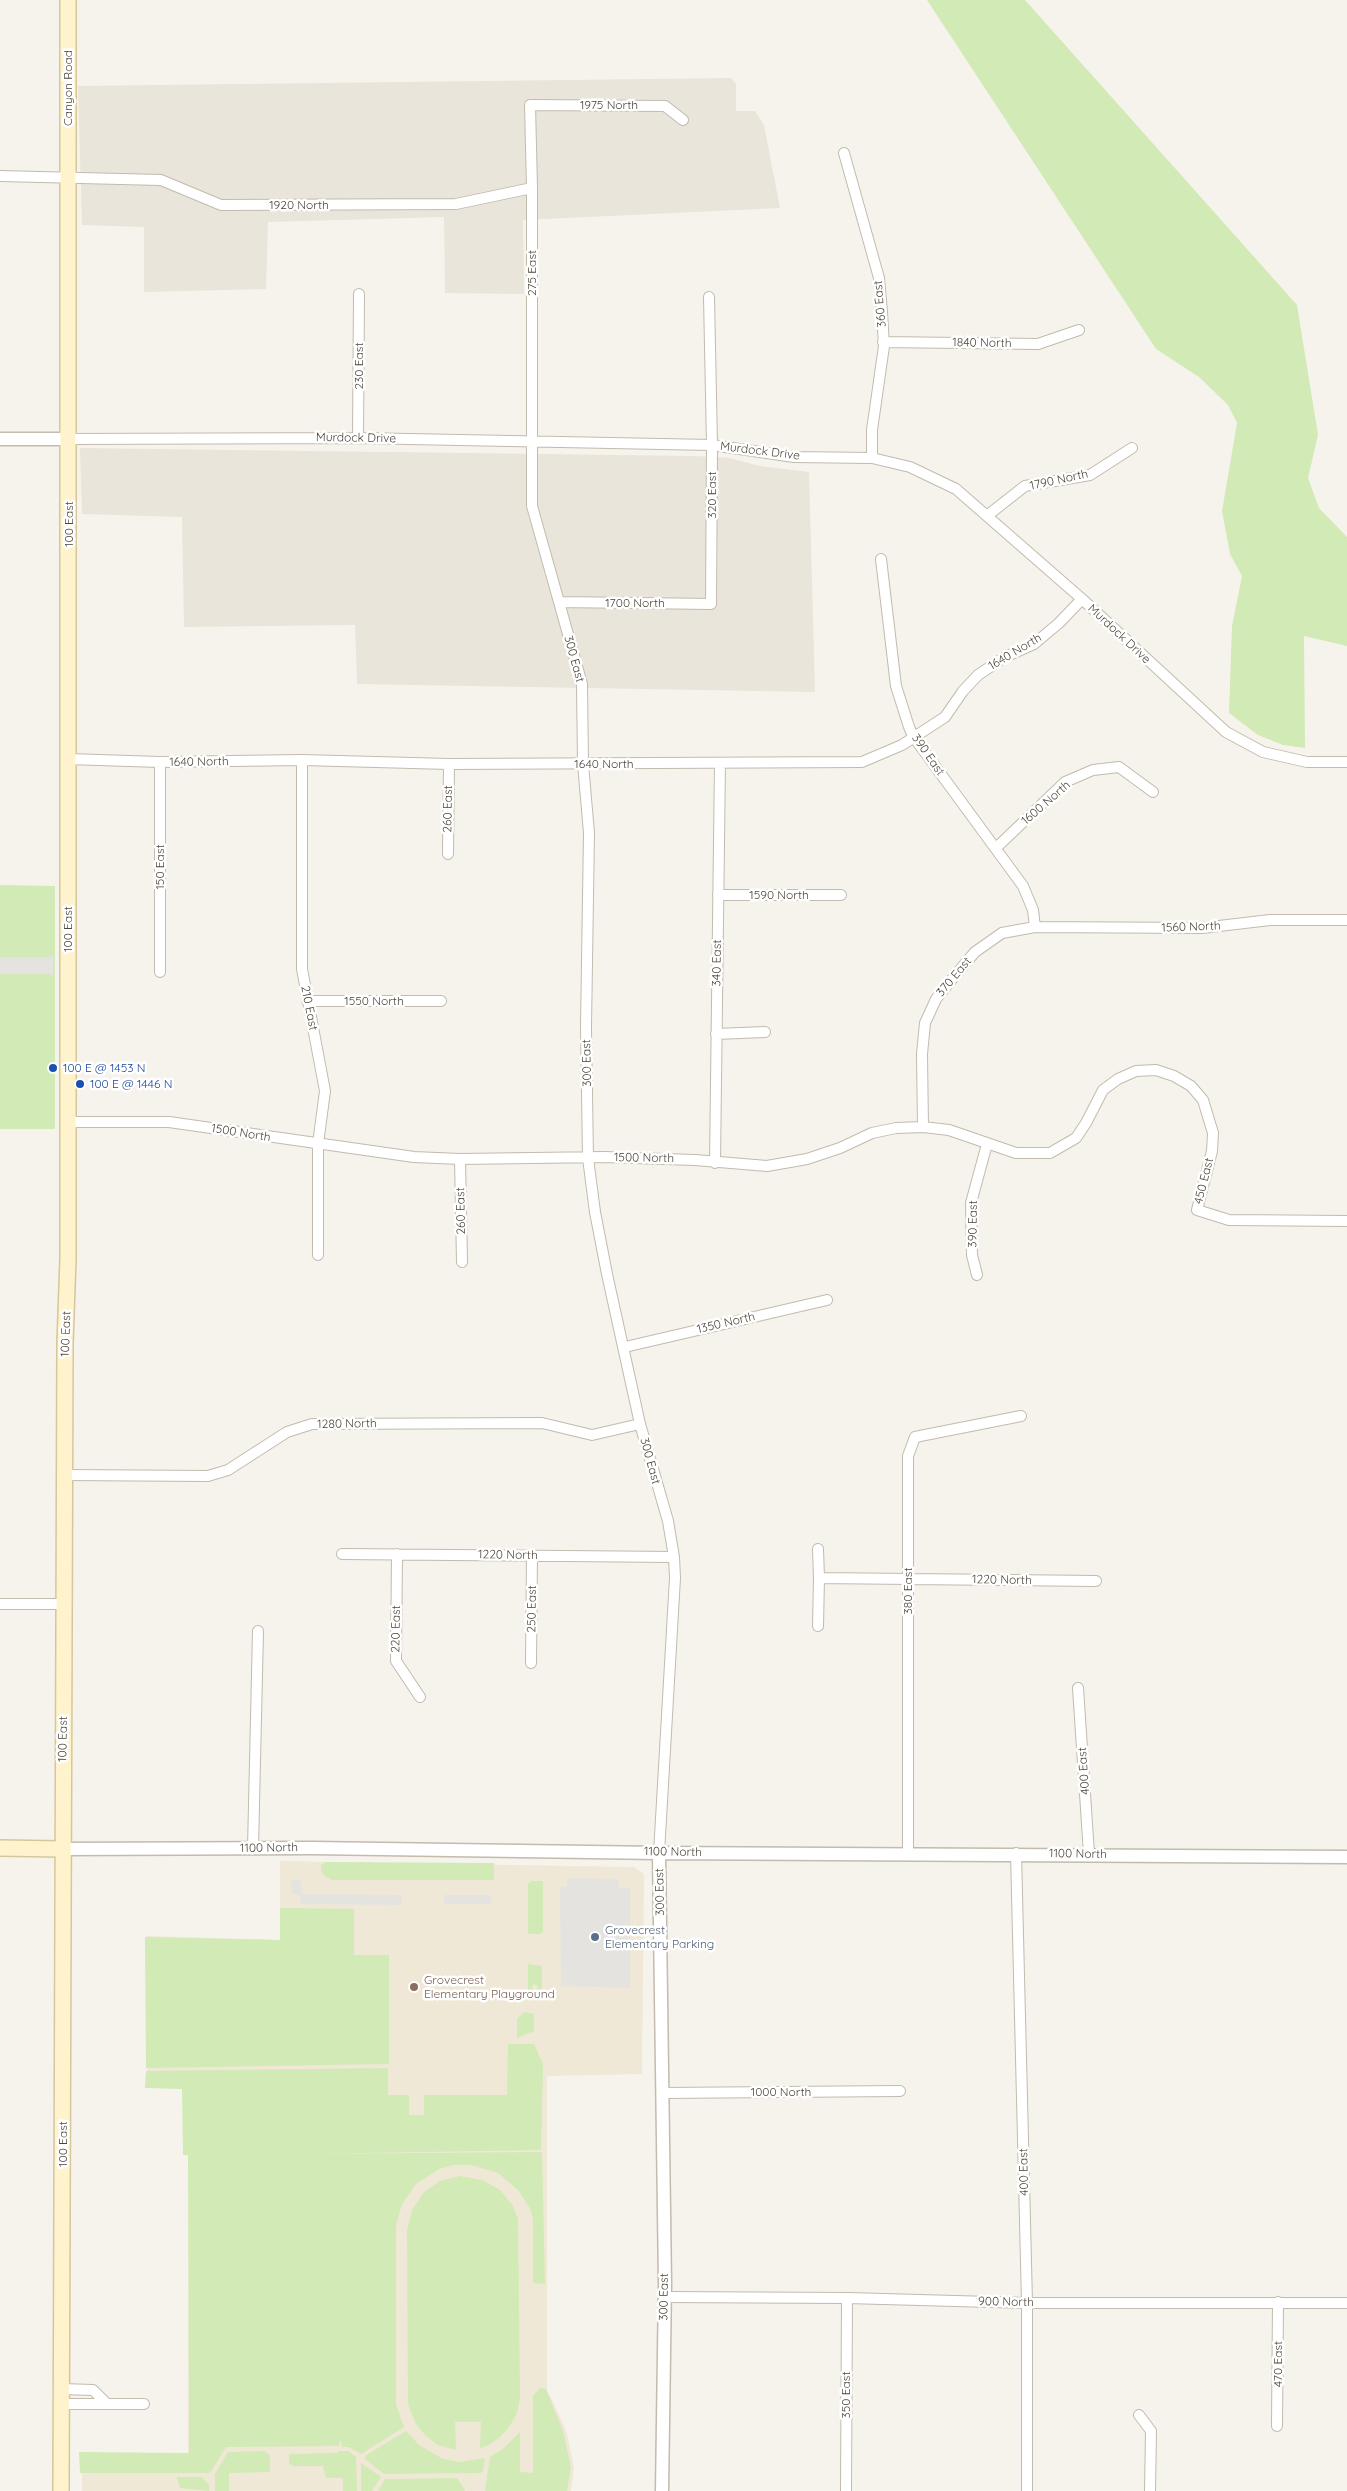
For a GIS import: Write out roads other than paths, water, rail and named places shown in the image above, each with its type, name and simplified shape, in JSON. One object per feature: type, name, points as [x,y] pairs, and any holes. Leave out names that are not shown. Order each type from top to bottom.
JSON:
[{"type":"main road","name":"Canyon Road","points":[[68,0],[68,176]]},
{"type":"main road","name":"100 East","points":[[61,2491],[62,1849],[67,1122],[68,176]]},
{"type":"main road","name":"1100 North","points":[[0,1848],[62,1849]]},
{"type":"street","name":"1975 North","points":[[530,105],[665,106],[683,120]]},
{"type":"street","name":"275 East","points":[[530,105],[532,188],[532,441]]},
{"type":"street","name":"360 East","points":[[844,153],[878,278],[883,342],[872,430],[872,458]]},
{"type":"street","name":"1920 North","points":[[0,176],[68,176],[161,180],[221,205],[456,204],[532,188]]},
{"type":"street","name":"230 East","points":[[358,438],[359,294]]},
{"type":"street","name":"320 East","points":[[709,297],[712,445],[711,604]]},
{"type":"street","name":"1840 North","points":[[883,342],[1038,344],[1079,330]]},
{"type":"street","name":"Murdock Drive","points":[[68,439],[358,438],[712,445],[794,457],[872,458],[910,467],[956,488],[1082,599],[1226,732],[1264,752],[1307,762],[1347,762]]},
{"type":"street","points":[[0,439],[68,439]]},
{"type":"street","name":"300 East","points":[[532,441],[532,506],[582,684],[583,764],[589,833],[586,1027],[588,1158],[595,1212],[640,1424],[668,1521],[674,1557],[675,1578],[659,1853],[664,2297],[662,2491]]},
{"type":"street","name":"1790 North","points":[[988,516],[1025,486],[1090,474],[1132,448]]},
{"type":"street","name":"390 East","points":[[881,559],[896,686],[913,736],[1023,886],[1033,910],[1035,927]]},
{"type":"street","name":"1640 North","points":[[68,759],[160,762],[302,760],[449,764],[862,762],[902,745],[945,716],[978,675],[1005,657],[1034,644],[1059,623],[1082,599]]},
{"type":"street","name":"1700 North","points":[[559,602],[711,604]]},
{"type":"street","name":"210 East","points":[[302,760],[302,969],[325,1091],[318,1144],[318,1255]]},
{"type":"street","name":"150 East","points":[[160,762],[160,972]]},
{"type":"street","name":"260 East","points":[[448,854],[449,764]]},
{"type":"street","name":"340 East","points":[[715,1163],[720,764]]},
{"type":"street","name":"1600 North","points":[[996,848],[1065,782],[1093,770],[1120,766],[1153,792]]},
{"type":"street","name":"1590 North","points":[[718,895],[841,895]]},
{"type":"street","name":"1560 North","points":[[1035,927],[1202,928],[1270,920],[1347,920]]},
{"type":"street","name":"370 East","points":[[923,1127],[922,1054],[925,1023],[936,999],[975,952],[1002,934],[1035,927]]},
{"type":"street","name":"1550 North","points":[[307,1001],[441,1001]]},
{"type":"street","points":[[716,1034],[765,1032]]},
{"type":"street","name":"1500 North","points":[[67,1122],[169,1122],[414,1157],[460,1159],[588,1158],[695,1160],[767,1166],[807,1160],[840,1148],[872,1133],[896,1128],[923,1127],[948,1130],[1016,1153],[1050,1153],[1076,1138],[1103,1090],[1118,1079],[1136,1070],[1156,1070],[1174,1076]]},
{"type":"street","name":"450 East","points":[[1174,1076],[1190,1086],[1203,1100],[1213,1133],[1212,1151],[1197,1210],[1229,1220],[1347,1221]]},
{"type":"street","name":"390 East","points":[[976,1275],[972,1255],[971,1203],[987,1144]]},
{"type":"street","name":"260 East","points":[[460,1159],[462,1262]]},
{"type":"street","name":"1350 North","points":[[624,1347],[827,1300]]},
{"type":"street","name":"380 East","points":[[908,1854],[908,1456],[915,1437],[1021,1416]]},
{"type":"street","name":"1280 North","points":[[64,1475],[208,1476],[228,1470],[287,1432],[312,1424],[542,1423],[592,1435],[640,1424]]},
{"type":"street","points":[[818,1549],[818,1626]]},
{"type":"street","name":"1220 North","points":[[342,1554],[674,1557]]},
{"type":"street","name":"220 East","points":[[397,1554],[396,1661],[420,1697]]},
{"type":"street","name":"250 East","points":[[531,1663],[532,1556]]},
{"type":"street","name":"1220 North","points":[[819,1578],[1096,1581]]},
{"type":"street","points":[[0,1604],[64,1604]]},
{"type":"street","points":[[253,1848],[258,1631]]},
{"type":"street","name":"400 East","points":[[1078,1688],[1089,1854]]},
{"type":"street","name":"1100 North","points":[[62,1849],[464,1848],[659,1853],[1016,1853],[1347,1857]]},
{"type":"street","name":"400 East","points":[[1016,1853],[1027,2303],[1026,2491]]},
{"type":"street","name":"1000 North","points":[[662,2093],[900,2091]]},
{"type":"street","name":"900 North","points":[[664,2297],[847,2298],[1027,2303],[1347,2303]]},
{"type":"street","name":"350 East","points":[[846,2491],[847,2298]]},
{"type":"street","name":"470 East","points":[[1278,2302],[1278,2426]]},
{"type":"street","points":[[62,2397],[92,2390],[107,2404]]},
{"type":"street","points":[[62,2397],[107,2404],[144,2404]]},
{"type":"street","points":[[1138,2415],[1151,2431],[1150,2491]]},
{"type":"place","name":"100 E @ 1453 N","points":[[53,1068]]},
{"type":"place","name":"100 E @ 1446 N","points":[[80,1084]]},
{"type":"place","name":"Grovecrest Elementary Parking","points":[[595,1937]]},
{"type":"place","name":"Grovecrest Elementary Playground","points":[[414,1987]]}]
